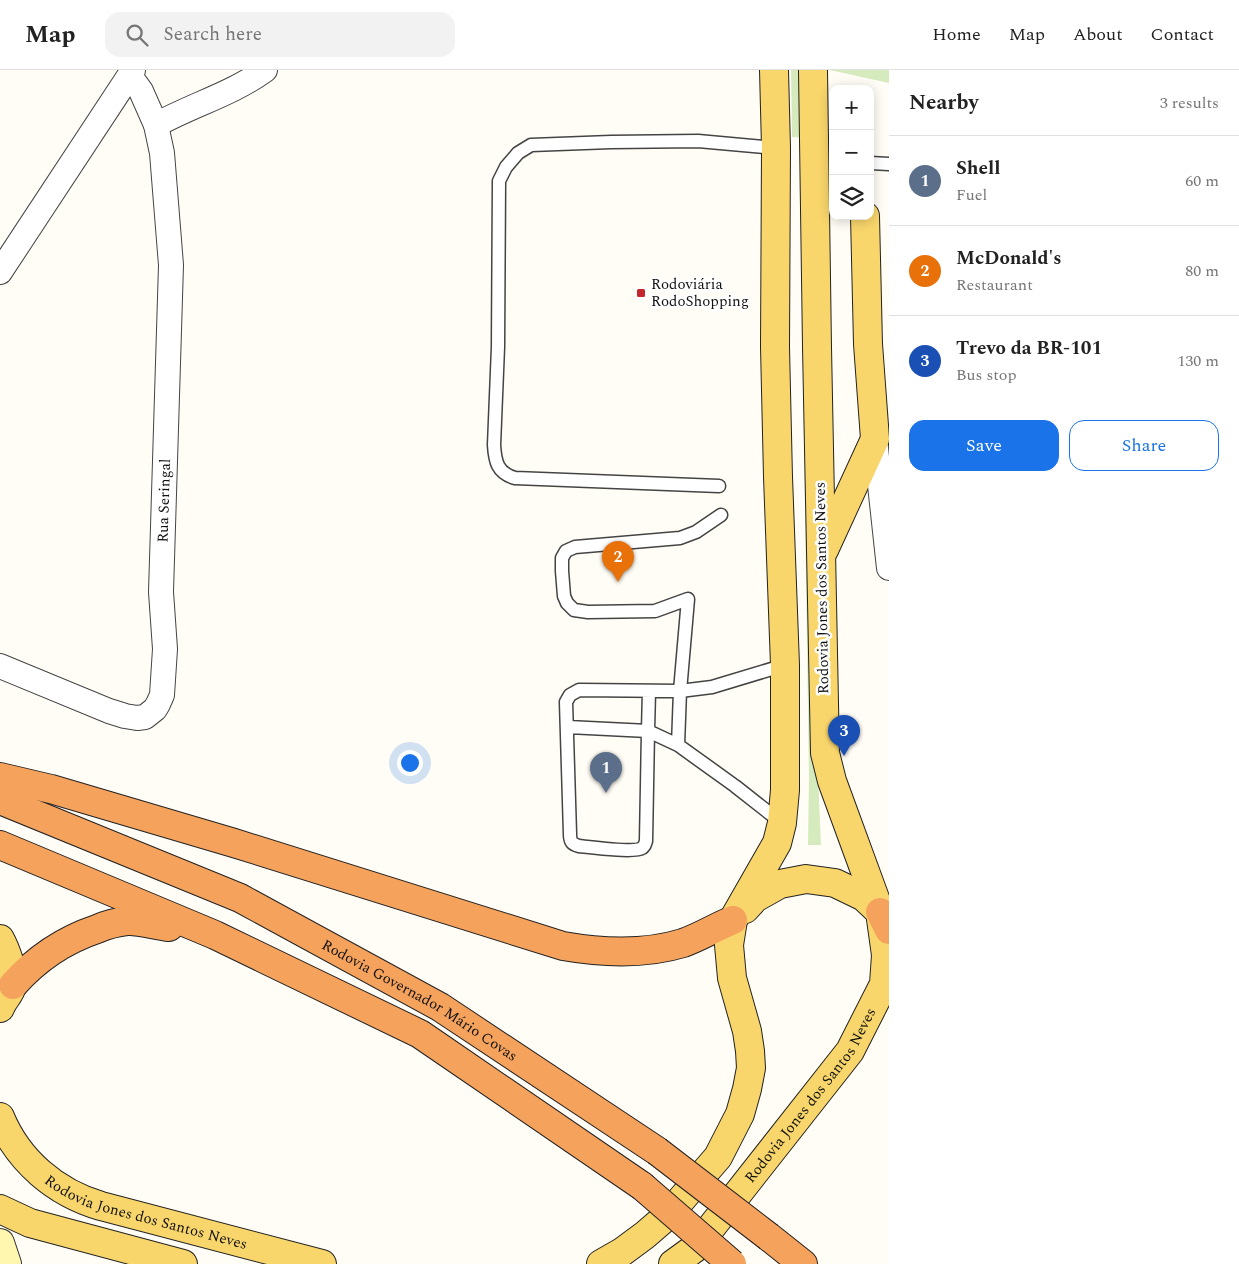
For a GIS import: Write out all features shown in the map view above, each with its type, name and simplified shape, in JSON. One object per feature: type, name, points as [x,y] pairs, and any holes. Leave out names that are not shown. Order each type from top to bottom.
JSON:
[{"type":"highway","points":[[0,777],[51,789],[234,843],[563,946],[589,951],[615,952],[662,948],[684,942],[733,920]]},
{"type":"highway","name":"Rodovia Governador Mário Covas","points":[[0,800],[240,898],[440,1007],[657,1151],[803,1264]]},
{"type":"highway","name":"Rodovia Governador Mário Covas","points":[[0,846],[215,935],[420,1034],[642,1186],[732,1264]]},
{"type":"highway","points":[[7,996],[34,964],[56,948],[104,926],[128,921],[215,935]]},
{"type":"main road","points":[[601,1264],[646,1235],[667,1216],[718,1157],[740,1114],[751,1068],[748,1031],[732,978],[729,945],[733,920],[777,843],[782,823],[785,790],[785,665],[775,348],[776,148],[774,70]]},
{"type":"main road","name":"Rodovia Jones dos Santos Neves","points":[[673,1264],[695,1248],[850,1051],[884,984],[886,955],[884,921],[832,781],[825,752],[821,556],[823,149],[813,70]]},
{"type":"main road","points":[[776,148],[823,149]]},
{"type":"main road","points":[[821,556],[875,439],[868,344],[865,220]]},
{"type":"main road","points":[[733,920],[756,898],[780,884],[806,879],[835,883],[864,897],[884,921]]},
{"type":"main road","points":[[0,939],[11,966],[7,996]]},
{"type":"main road","name":"Rodovia Jones dos Santos Neves","points":[[0,1117],[14,1143],[26,1159],[39,1173],[72,1195],[90,1203],[322,1264]]},
{"type":"main road","points":[[0,1209],[30,1223],[184,1264]]},
{"type":"main road","points":[[0,1243],[8,1264]]},
{"type":"street","points":[[156,125],[236,89],[265,70]]},
{"type":"street","name":"Rua Seringal","points":[[0,272],[131,73],[156,125],[162,153],[171,265],[161,592],[165,649],[162,695],[155,709],[144,717],[125,716],[0,666]]},
{"type":"street","points":[[875,439],[889,568]]},
{"type":"lane","points":[[718,486],[516,478],[509,476],[498,467],[494,445],[498,347],[499,181],[506,167],[518,154],[531,145],[698,141],[776,148]]},
{"type":"lane","points":[[874,163],[889,164]]},
{"type":"lane","points":[[678,745],[680,691],[688,599],[655,611],[588,612],[574,610],[567,603],[563,592],[562,558],[569,549],[583,546],[680,538],[696,532],[721,516]]},
{"type":"lane","points":[[649,691],[646,841],[644,846],[639,849],[609,849],[574,845],[571,842],[570,834],[566,702],[570,695],[578,690],[680,691],[712,687],[785,665]]},
{"type":"lane","points":[[568,727],[648,731],[678,745],[782,823]]},
{"type":"green space","points":[[791,70],[806,70],[808,138],[792,137]]},
{"type":"green space","points":[[830,70],[889,70],[889,83]]},
{"type":"green space","points":[[800,166],[813,166],[818,778],[821,845],[808,845],[809,778]]},
{"type":"place","name":"Rodoviária RodoShopping","points":[[641,293]]},
{"type":"place","name":"McDonald's","points":[[618,582]]},
{"type":"place","name":"Trevo da BR-101","points":[[844,756]]},
{"type":"place","name":"Shell","points":[[606,793]]}]
